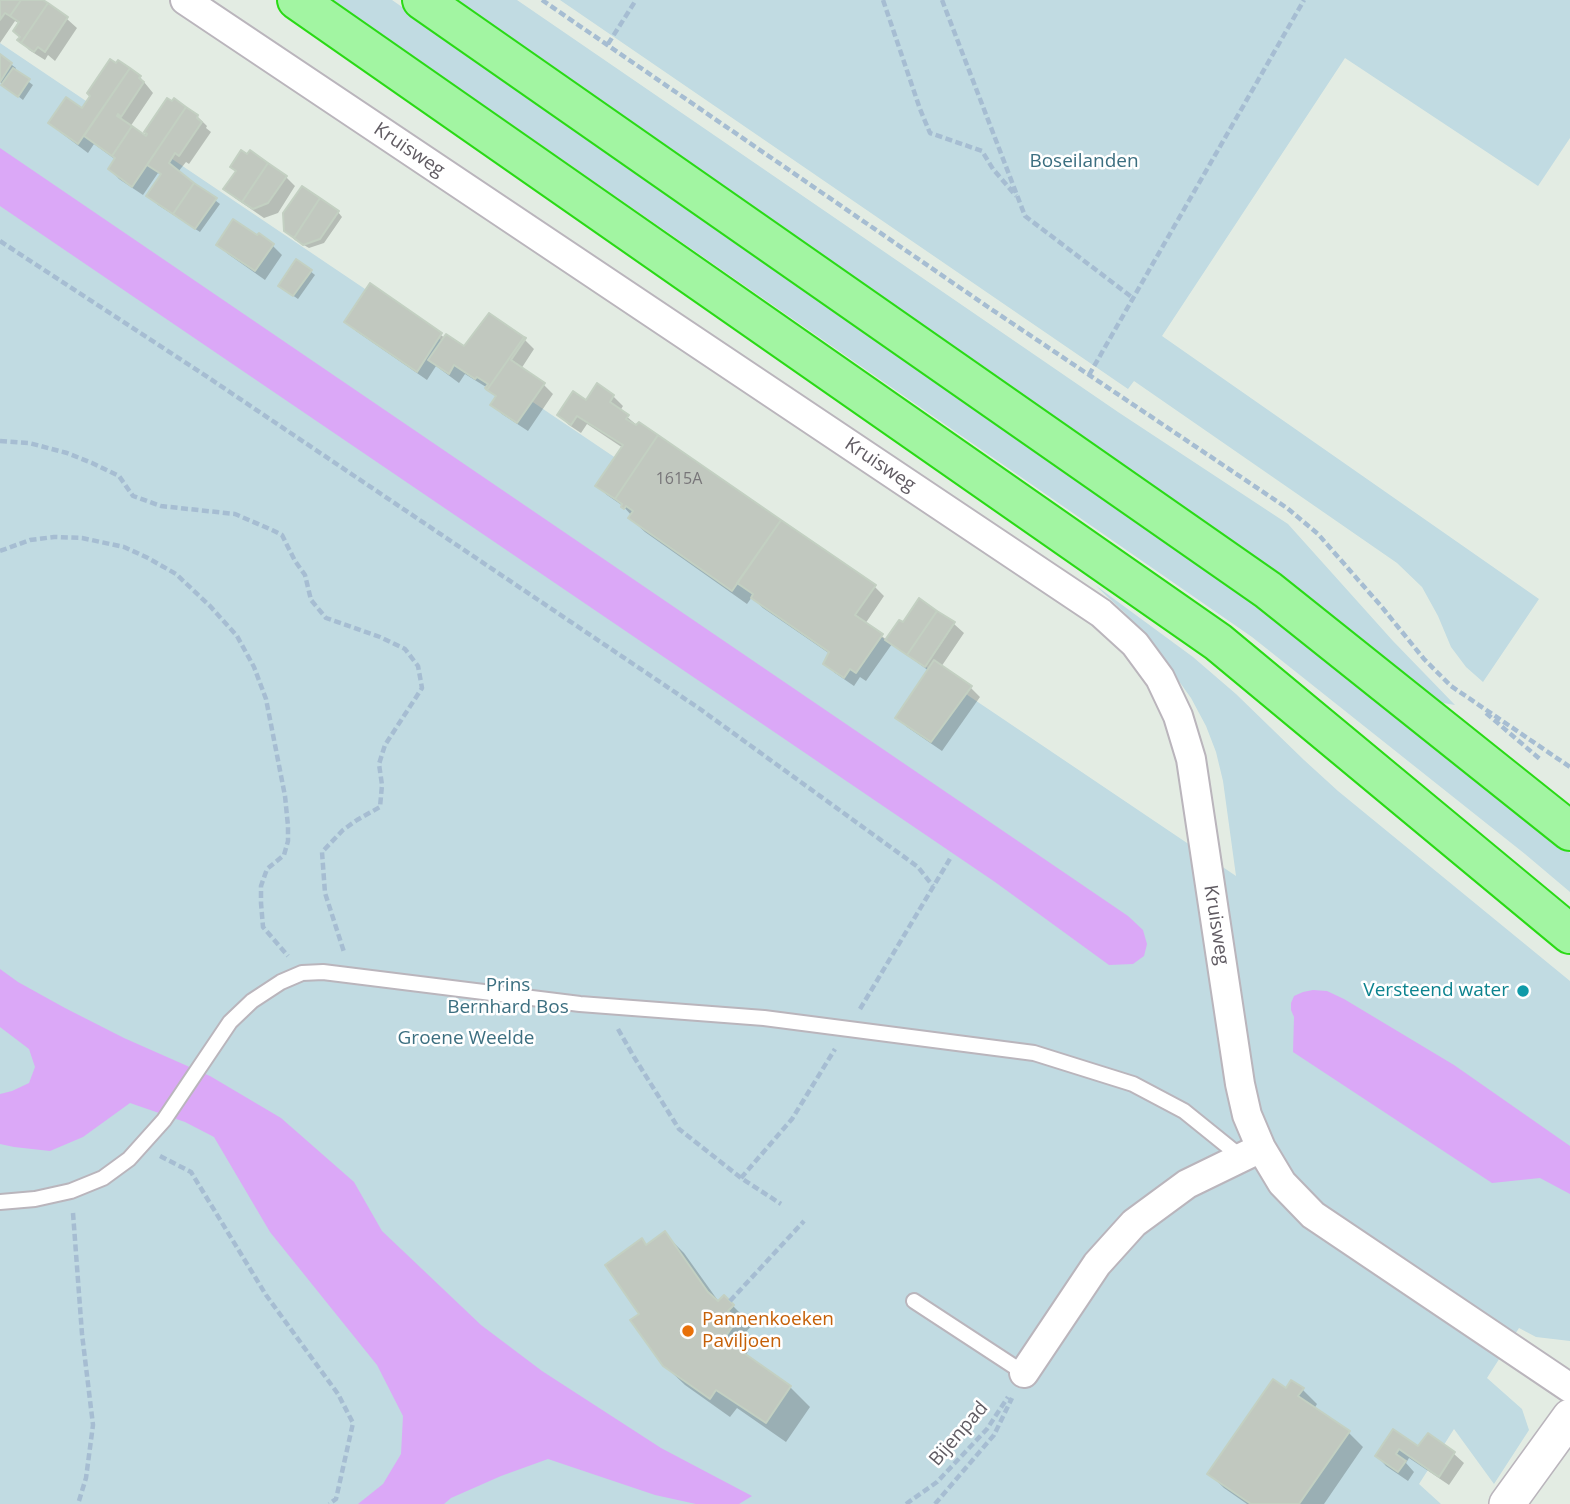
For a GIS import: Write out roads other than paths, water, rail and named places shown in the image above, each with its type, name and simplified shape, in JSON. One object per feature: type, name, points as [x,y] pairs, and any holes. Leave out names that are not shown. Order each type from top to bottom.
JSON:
[{"type":"highway","points":[[297,0],[1218,642],[1570,934]]},
{"type":"highway","points":[[422,0],[1268,590],[1556,814]]},
{"type":"street","name":"Kruisweg","points":[[185,0],[1101,613],[1136,644],[1160,678],[1178,716],[1191,758],[1251,1152],[1313,1215],[1570,1388]]},
{"type":"street","points":[[1024,1373],[1097,1264],[1134,1223],[1187,1184],[1251,1152]]},
{"type":"street","points":[[1507,1504],[1570,1417]]},
{"type":"lane","points":[[0,1202],[35,1199],[71,1191],[103,1178],[129,1159],[164,1120],[230,1022],[252,1000],[302,973],[323,972],[580,1004],[764,1018],[1034,1053],[1133,1084],[1251,1152]]},
{"type":"lane","points":[[914,1301],[1024,1373]]},
{"type":"place","name":"Versteend water","points":[[1523,991]]},
{"type":"place","name":"Pannenkoeken Paviljoen","points":[[688,1331]]},
{"type":"park label","name":"Boseilanden","points":[[1084,162]]},
{"type":"park label","name":"Prins Bernhard Bos","points":[[508,997]]},
{"type":"park label","name":"Groene Weelde","points":[[466,1039]]}]
